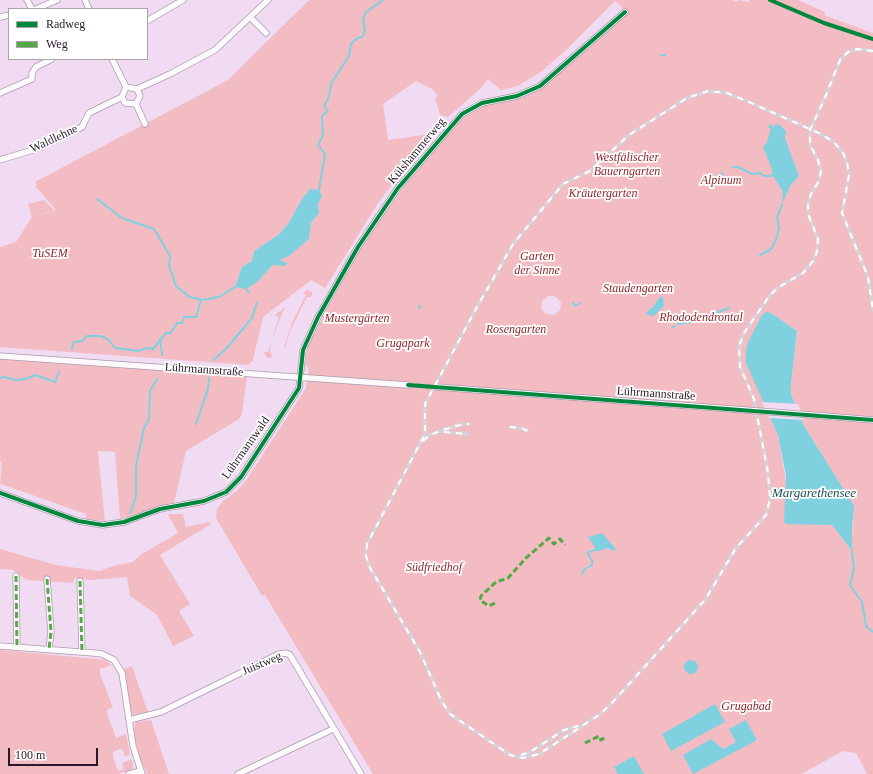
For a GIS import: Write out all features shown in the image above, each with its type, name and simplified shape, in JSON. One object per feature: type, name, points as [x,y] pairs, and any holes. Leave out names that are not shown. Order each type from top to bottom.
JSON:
[{"type":"street","points":[[38,8],[57,0]]},
{"type":"street","points":[[148,20],[183,0]]},
{"type":"street","points":[[126,88],[137,89],[170,74],[215,50],[268,0]]},
{"type":"street","name":"Külshammerweg","points":[[300,376],[305,343],[334,287],[358,247],[398,188],[442,136],[462,114],[473,106],[490,100],[517,96],[540,86],[625,12]]},
{"type":"street","points":[[250,17],[266,33]]},
{"type":"street","points":[[0,94],[32,79],[32,73],[36,67],[50,60]]},
{"type":"street","points":[[112,60],[126,88],[122,97],[125,103],[136,104]]},
{"type":"street","points":[[136,104],[140,96],[137,89]]},
{"type":"street","name":"Waldlehne","points":[[0,160],[36,149],[82,127],[89,113],[122,97]]},
{"type":"street","points":[[136,104],[145,124]]},
{"type":"street","name":"Lührmannstraße","points":[[0,356],[300,376],[408,385]]},
{"type":"street","name":"Lührmannwald","points":[[0,493],[84,523],[104,525],[124,522],[160,509],[215,497],[226,492],[241,477],[300,388],[300,376]]},
{"type":"street","name":"Lührmannstraße","points":[[437,387],[873,420]]},
{"type":"street","points":[[16,576],[17,647]]},
{"type":"street","points":[[47,579],[51,632],[49,649]]},
{"type":"street","points":[[80,581],[82,652]]},
{"type":"street","points":[[0,646],[102,654],[114,660],[118,664],[122,673],[135,751],[142,772],[129,774]]},
{"type":"street","name":"Juistweg","points":[[129,720],[161,712],[283,653],[290,656],[361,774]]},
{"type":"street","points":[[238,774],[333,728]]},
{"type":"green space","name":"Grugapark","points":[[309,0],[732,0],[737,2],[738,0],[749,2],[749,0],[798,0],[825,12],[824,15],[873,33],[873,774],[867,774],[856,753],[843,751],[801,774],[373,774],[265,595],[262,596],[216,518],[217,509],[223,501],[238,490],[247,479],[306,388],[309,369],[305,364],[308,346],[314,333],[363,244],[405,185],[463,117],[485,104],[521,98],[535,92],[547,84],[628,13],[615,1],[565,51],[542,71],[518,86],[501,90],[488,79],[480,89],[448,117],[440,115],[435,98],[438,96],[432,89],[416,81],[383,104],[388,140],[430,134],[437,130],[405,167],[378,203],[325,288],[311,280],[263,317],[253,360],[248,365],[0,347],[0,247],[16,242],[32,217],[56,210],[35,186],[37,185],[35,182],[228,80]],"holes":[[[310,189],[322,196],[318,204],[319,213],[311,223],[309,239],[273,265],[257,282],[235,287],[242,267],[252,261],[254,251],[278,235],[288,224],[302,199]],[[548,296],[555,296],[561,302],[560,310],[554,315],[546,314],[541,308],[542,301]],[[771,313],[797,331],[791,394],[803,424],[819,449],[853,520],[851,550],[832,525],[826,523],[786,483],[778,435],[770,415]]]},
{"type":"green space","points":[[44,200],[54,210],[32,217],[28,204]]},
{"type":"green space","points":[[307,290],[312,292],[312,295],[311,297],[307,297],[291,329],[284,348],[293,320],[306,295],[303,293]]},
{"type":"green space","points":[[284,308],[288,310],[284,309],[272,340],[279,317],[275,315]]},
{"type":"green space","points":[[271,343],[270,353],[273,355],[267,358],[264,352],[268,352]]},
{"type":"green space","points":[[0,359],[247,377],[242,414],[239,419],[186,451],[174,503],[120,519],[115,452],[98,451],[105,521],[86,519],[86,514],[1,484],[0,486],[2,462],[0,461]]},
{"type":"green space","points":[[168,514],[183,514],[186,527],[209,522],[211,524],[160,555],[190,604],[179,611],[194,636],[173,646],[157,615],[130,596],[127,577],[91,580],[74,578],[73,583],[27,580],[13,570],[0,569],[0,549],[56,565],[99,571],[133,562],[140,555],[178,533]]},
{"type":"green space","points":[[0,650],[98,659],[105,660],[112,665],[100,669],[100,674],[113,707],[107,710],[108,716],[116,738],[126,734],[130,755],[125,756],[122,748],[113,752],[113,757],[118,771],[124,769],[122,763],[132,759],[132,770],[118,774],[0,774]]},
{"type":"green space","points":[[132,666],[148,712],[133,715],[131,713],[124,669]]},
{"type":"green space","points":[[151,720],[169,774],[147,774],[140,758],[133,732],[136,722]]},
{"type":"water","points":[[770,124],[774,127],[776,124],[780,125],[786,131],[785,138],[799,176],[790,186],[782,205],[783,192],[772,176],[772,169],[763,147],[767,142],[771,129],[768,127]]},
{"type":"water","points":[[310,189],[319,190],[322,196],[318,204],[319,213],[311,223],[309,239],[289,256],[280,260],[287,263],[285,266],[273,265],[257,282],[246,289],[235,287],[242,267],[252,261],[254,251],[278,235],[288,224],[302,199]]},
{"type":"water","points":[[660,297],[663,297],[664,306],[653,316],[645,314],[653,307]]},
{"type":"water","name":"Margarethensee","points":[[766,312],[771,313],[797,331],[791,394],[803,424],[854,506],[852,551],[832,525],[786,524],[784,521],[786,476],[778,435],[746,363],[748,342],[762,315]]},
{"type":"water","points":[[602,533],[616,549],[614,551],[607,548],[600,551],[593,551],[595,547],[588,537]]},
{"type":"water","points":[[688,660],[694,660],[698,664],[698,670],[694,674],[688,674],[684,670],[684,664]]},
{"type":"water","points":[[715,704],[725,722],[671,751],[662,734]]},
{"type":"water","points":[[746,720],[757,740],[693,774],[683,755],[711,739],[723,749],[736,742],[729,729]]},
{"type":"water","points":[[634,756],[644,774],[618,774],[614,767]]},
{"type":"pier","points":[[762,402],[798,404],[804,420],[769,418]]},
{"type":"waterway","points":[[319,190],[325,154],[318,145],[323,135],[322,116],[328,111],[324,106],[328,99],[332,82],[349,56],[351,44],[356,39],[363,36],[365,30],[363,19],[366,12],[383,0]]},
{"type":"waterway","points":[[733,167],[738,167],[752,174],[760,173],[764,176],[772,176]]},
{"type":"waterway","points":[[714,179],[723,173]]},
{"type":"waterway","points":[[97,199],[122,218],[154,229],[170,256],[169,266],[176,286],[188,296],[201,300]]},
{"type":"waterway","points":[[760,255],[771,249],[776,240],[779,228],[777,217],[782,205]]},
{"type":"waterway","points":[[72,349],[74,342],[82,341],[87,336],[101,336],[109,340],[115,348],[139,351],[146,348],[153,349],[166,333],[171,333],[177,323],[182,323],[184,317],[196,317],[201,300],[219,297],[235,287]]},
{"type":"waterway","points":[[246,289],[249,293]]},
{"type":"waterway","points":[[213,360],[226,349],[252,318],[257,302]]},
{"type":"waterway","points":[[573,303],[575,306],[580,303]]},
{"type":"waterway","points":[[678,324],[695,321],[729,308]]},
{"type":"waterway","points":[[160,339],[162,355]]},
{"type":"waterway","points":[[0,378],[4,377],[16,380],[26,379],[35,375],[55,382],[59,372]]},
{"type":"waterway","points":[[196,424],[208,389],[209,378]]},
{"type":"waterway","points":[[130,513],[136,496],[136,466],[144,428],[149,419],[150,391],[157,379]]},
{"type":"waterway","points":[[582,574],[585,569],[592,565],[592,560],[588,552],[593,551]]},
{"type":"waterway","points":[[852,551],[854,568],[850,585],[862,602],[866,626],[873,632]]},
{"type":"tunnel","points":[[408,385],[437,387]]},
{"type":"railway","points":[[873,51],[856,49],[848,52],[840,60],[824,100],[810,130],[810,145],[818,160],[821,171],[819,181],[811,194],[808,205],[808,214],[818,239],[817,251],[814,260],[803,273],[779,287],[770,295],[744,333],[739,346],[740,367],[754,399],[768,473],[770,499],[766,515],[736,548],[705,600],[611,704],[599,715],[539,754],[523,758],[510,755],[450,714],[442,702],[420,652],[369,566],[366,556],[367,544],[425,434],[425,404],[477,307],[513,244],[563,184],[590,171],[629,135],[687,98],[708,91],[727,93],[749,102],[821,134],[834,142],[843,153],[847,162],[849,175],[842,213],[868,277],[873,310]]},
{"type":"railway","points":[[423,441],[430,435],[443,430],[463,424],[469,424]]},
{"type":"railway","points":[[510,427],[521,428],[528,431]]},
{"type":"railway","points":[[444,432],[468,434]]},
{"type":"railway","points":[[521,755],[530,752],[564,730],[578,726]]},
{"type":"marked path","points":[[495,603],[489,606],[480,600],[481,596],[496,582],[508,578],[526,558],[549,538],[554,544],[560,539],[565,545]]},
{"type":"marked path","points":[[16,576],[17,647]]},
{"type":"marked path","points":[[47,579],[51,632],[49,649]]},
{"type":"marked path","points":[[80,581],[82,652]]},
{"type":"marked path","points":[[585,743],[599,736],[601,740],[606,737]]},
{"type":"cycle path","points":[[770,0],[824,23],[873,39]]},
{"type":"cycle path","points":[[0,493],[78,521],[103,525],[124,522],[160,509],[204,501],[226,492],[241,477],[299,388],[303,350],[318,317],[358,247],[398,188],[462,114],[482,103],[517,96],[540,86],[625,12]]},
{"type":"cycle path","points":[[408,385],[873,420]]},
{"type":"park label","name":"Westfälischer Bauerngarten","points":[[627,165]]},
{"type":"park label","name":"Alpinum","points":[[721,181]]},
{"type":"park label","name":"Kräutergarten","points":[[603,194]]},
{"type":"park label","name":"TuSEM","points":[[50,254]]},
{"type":"park label","name":"Garten der Sinne","points":[[537,264]]},
{"type":"park label","name":"Staudengarten","points":[[638,289]]},
{"type":"park label","name":"Rhododendrontal","points":[[701,318]]},
{"type":"park label","name":"Mustergärten","points":[[357,319]]},
{"type":"park label","name":"Rosengarten","points":[[516,330]]},
{"type":"park label","name":"Südfriedhof","points":[[434,568]]},
{"type":"park label","name":"Grugabad","points":[[746,707]]}]
